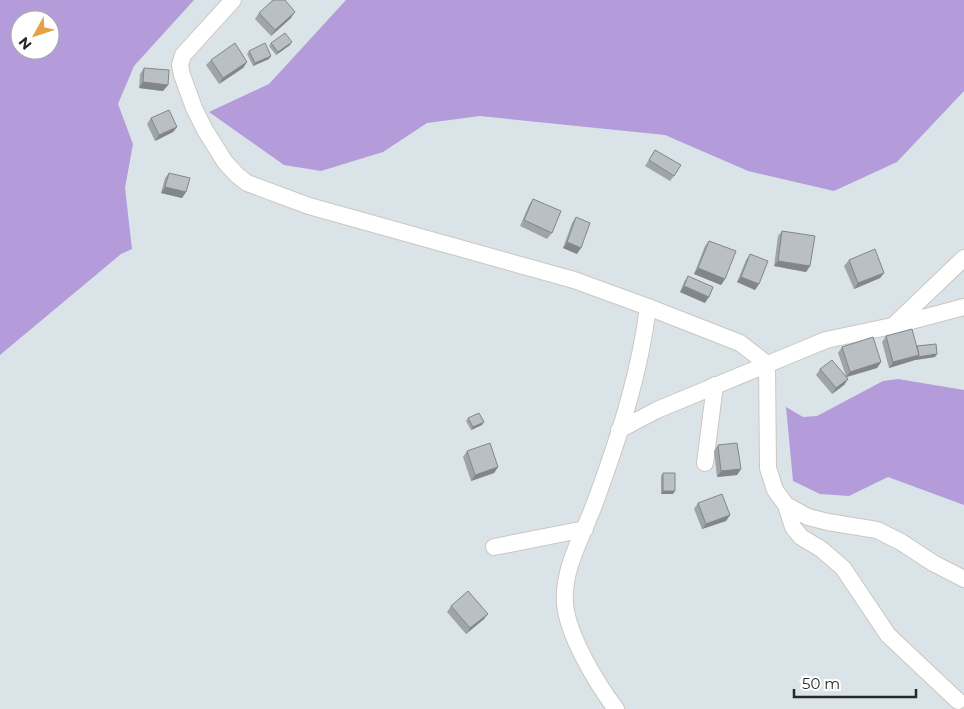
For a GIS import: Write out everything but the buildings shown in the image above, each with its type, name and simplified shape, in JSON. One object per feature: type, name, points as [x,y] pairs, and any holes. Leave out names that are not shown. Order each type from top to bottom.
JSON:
[{"type":"street","points":[[233,0],[184,55],[180,65],[182,76],[194,108],[205,130],[225,162],[247,183],[308,206],[574,280],[740,343],[767,364]]},
{"type":"street","points":[[892,326],[964,258]]},
{"type":"street","points":[[616,709],[586,662],[569,624],[565,605],[565,582],[596,500],[632,391],[644,341],[648,307]]},
{"type":"street","points":[[619,430],[657,410],[826,340],[892,326],[964,307]]},
{"type":"street","points":[[767,364],[768,468],[775,490],[786,505],[793,527],[801,537],[821,549],[843,568],[888,635],[958,701]]},
{"type":"street","points":[[705,463],[715,385]]},
{"type":"street","points":[[786,505],[808,517],[877,530],[901,542],[932,563],[964,579]]},
{"type":"street","points":[[494,547],[585,529]]},
{"type":"shaded area","points":[[0,0],[194,0],[134,66],[118,104],[133,144],[125,188],[132,249],[121,254],[0,355]]},
{"type":"shaded area","points":[[346,0],[964,0],[964,91],[897,162],[834,191],[748,171],[665,135],[480,116],[427,123],[383,152],[321,171],[284,165],[209,112],[269,84]]},
{"type":"shaded area","points":[[898,379],[964,390],[964,505],[888,477],[849,496],[820,494],[793,481],[786,407],[803,417],[817,416],[883,381]]}]
